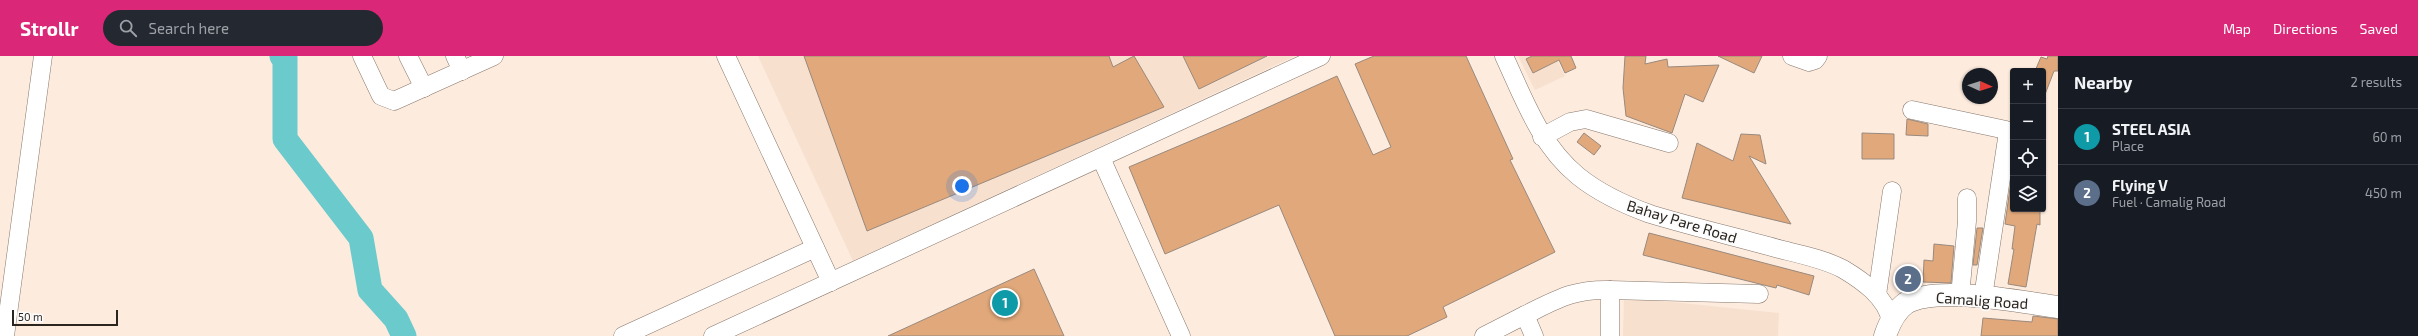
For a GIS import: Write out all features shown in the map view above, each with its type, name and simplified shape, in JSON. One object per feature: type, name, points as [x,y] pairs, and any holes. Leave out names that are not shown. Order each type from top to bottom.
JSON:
[{"type":"main road","name":"Camalig Road","points":[[1888,328],[1905,304],[1926,296],[1983,297],[2058,307]]},
{"type":"street","points":[[5,336],[42,56]]},
{"type":"street","points":[[362,56],[381,96],[388,100],[394,101],[424,88],[458,63],[494,56]]},
{"type":"street","points":[[408,56],[424,88]]},
{"type":"street","points":[[726,56],[831,282]]},
{"type":"street","points":[[713,336],[745,330],[831,282],[1321,56]]},
{"type":"street","name":"Bahay Pare Road","points":[[1504,56],[1542,137],[1578,176],[1616,200],[1650,214],[1794,253],[1841,268],[1877,295],[1888,310],[1888,328]]},
{"type":"street","points":[[1792,56],[1809,62],[1817,58]]},
{"type":"street","points":[[1912,110],[2006,130],[2008,132],[1983,297]]},
{"type":"street","points":[[1542,137],[1570,122],[1586,119],[1669,143]]},
{"type":"street","points":[[1101,158],[1181,336]]},
{"type":"street","points":[[1877,295],[1892,191]]},
{"type":"street","points":[[1960,296],[1967,221],[1966,198]]},
{"type":"street","points":[[623,336],[815,248]]},
{"type":"street","points":[[1484,336],[1564,295],[1587,290],[1759,294]]},
{"type":"street","points":[[1610,290],[1610,336]]},
{"type":"street","points":[[1526,315],[1534,336]]},
{"type":"shaded area","points":[[758,56],[1295,56],[853,261]]},
{"type":"shaded area","points":[[1518,56],[1555,56],[1565,76],[1535,90]]},
{"type":"shaded area","points":[[1624,297],[1779,313],[1778,336],[1623,336]]},
{"type":"building","points":[[804,56],[1109,56],[1113,67],[1134,56],[1164,107],[867,231]]},
{"type":"building","points":[[1183,56],[1267,56],[1199,89]]},
{"type":"building","points":[[1374,56],[1466,56],[1513,159],[1510,160],[1555,252],[1443,307],[1447,317],[1407,336],[1335,336],[1279,205],[1165,254],[1129,167],[1240,120],[1337,76],[1373,155],[1391,147],[1355,64]]},
{"type":"building","points":[[1532,56],[1571,56],[1576,68],[1565,73],[1559,60],[1533,73],[1526,59]]},
{"type":"building","points":[[1625,56],[1646,56],[1645,64],[1667,59],[1668,67],[1719,65],[1703,102],[1685,94],[1672,133],[1626,116],[1623,88]]},
{"type":"building","points":[[1718,56],[1762,56],[1754,73]]},
{"type":"building","points":[[2048,56],[2058,56],[2058,71],[2054,71],[2046,92],[2046,68],[2036,68],[2041,57],[2047,59]]},
{"type":"building","points":[[1907,119],[1928,124],[1928,136],[1906,135]]},
{"type":"building","points":[[1584,133],[1601,146],[1594,155],[1577,142]]},
{"type":"building","points":[[1862,133],[1894,134],[1894,159],[1862,159]]},
{"type":"building","points":[[1741,134],[1760,135],[1766,164],[1749,156],[1791,224],[1682,198],[1697,143],[1733,161]]},
{"type":"building","points":[[2010,188],[2010,212],[2040,212],[2040,225],[2037,224],[2026,287],[2008,284],[2014,249],[2012,249],[2015,226],[2005,224]]},
{"type":"building","points":[[1977,228],[1983,228],[1977,265],[1973,265]]},
{"type":"building","points":[[1649,233],[1814,276],[1809,295],[1777,285],[1776,288],[1643,255]]},
{"type":"building","points":[[1934,244],[1954,246],[1951,283],[1923,282],[1924,260],[1933,261]]},
{"type":"building","points":[[1034,269],[1064,336],[888,336]]},
{"type":"building","points":[[2033,316],[2058,319],[2058,336],[1981,336],[1983,318],[2032,322]]},
{"type":"waterway","points":[[282,56],[285,58],[285,139],[361,238],[370,290],[396,319],[404,336]]},
{"type":"place","name":"Flying V","points":[[1908,279]]},
{"type":"place","name":"STEEL ASIA","points":[[1005,303]]}]
